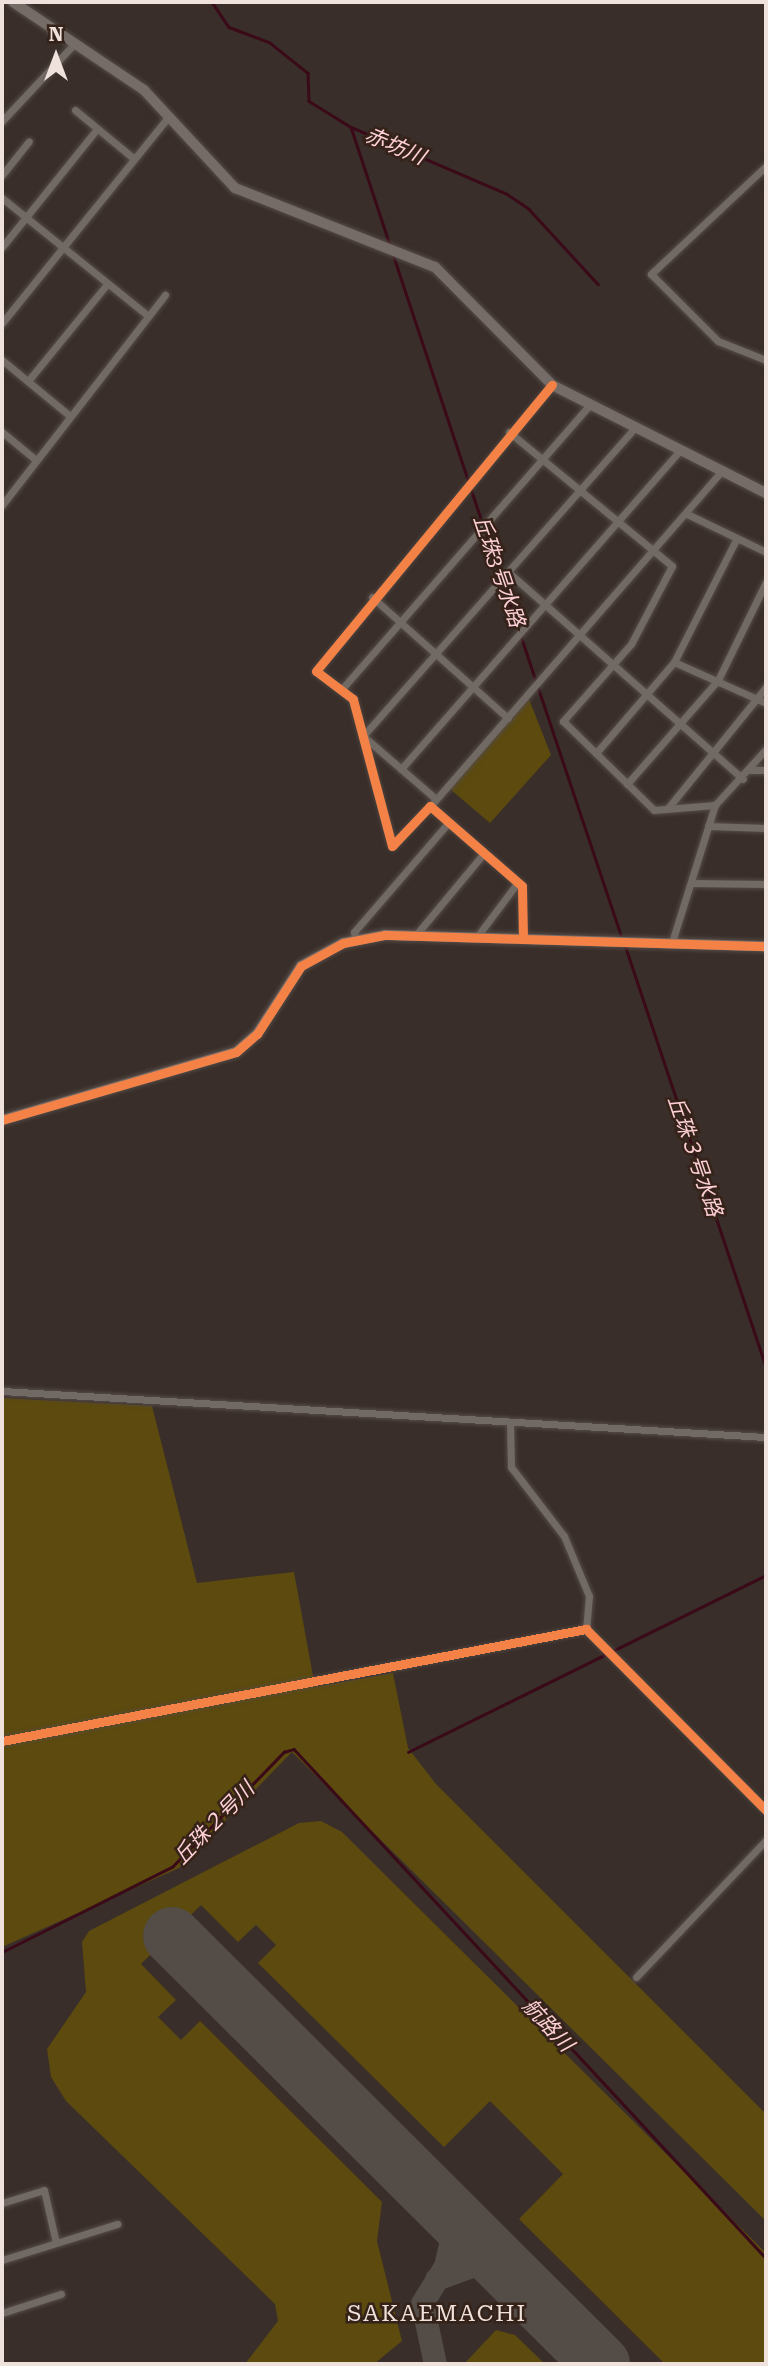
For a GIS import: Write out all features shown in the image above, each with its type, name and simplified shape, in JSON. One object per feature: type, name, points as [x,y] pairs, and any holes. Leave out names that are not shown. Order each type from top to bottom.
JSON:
[{"type":"main road","points":[[13,2],[123,73],[169,116],[235,188],[401,252],[460,287],[552,385],[766,493]]},
{"type":"main road","points":[[2,1120],[236,1052],[257,1034],[300,966],[356,940],[415,936],[766,946]]},
{"type":"street","points":[[2,121],[75,43]]},
{"type":"street","points":[[2,106],[9,114]]},
{"type":"street","points":[[75,110],[133,158]]},
{"type":"street","points":[[2,323],[169,116]]},
{"type":"street","points":[[2,247],[97,129]]},
{"type":"street","points":[[2,175],[29,141]]},
{"type":"street","points":[[766,166],[651,274],[718,341],[766,360]]},
{"type":"street","points":[[2,198],[148,316]]},
{"type":"street","points":[[28,381],[107,284]]},
{"type":"street","points":[[2,505],[165,295]]},
{"type":"street","points":[[2,360],[70,416]]},
{"type":"street","points":[[552,385],[509,432],[317,663],[316,671],[353,699],[392,846],[508,718],[722,471]]},
{"type":"street","points":[[341,690],[589,406]]},
{"type":"street","points":[[363,736],[635,428]]},
{"type":"street","points":[[2,432],[36,460]]},
{"type":"street","points":[[509,432],[651,555],[672,566],[613,665],[563,721],[654,810],[715,804]]},
{"type":"street","points":[[401,769],[680,450]]},
{"type":"street","points":[[687,514],[766,552]]},
{"type":"street","points":[[596,753],[674,662],[737,538]]},
{"type":"street","points":[[504,577],[545,605],[743,779]]},
{"type":"street","points":[[627,784],[718,680],[766,582]]},
{"type":"street","points":[[372,597],[508,718]]},
{"type":"street","points":[[674,662],[763,701]]},
{"type":"street","points":[[668,808],[763,701],[766,687]]},
{"type":"street","points":[[363,736],[401,769],[449,822],[518,882],[523,939]]},
{"type":"street","points":[[672,942],[715,804],[743,779],[766,749]]},
{"type":"street","points":[[750,770],[766,770]]},
{"type":"street","points":[[356,940],[354,932],[449,822]]},
{"type":"street","points":[[708,826],[766,828]]},
{"type":"street","points":[[415,936],[484,853]]},
{"type":"street","points":[[476,937],[518,882]]},
{"type":"street","points":[[691,883],[766,884]]},
{"type":"street","points":[[2,1391],[766,1437]]},
{"type":"street","points":[[510,1423],[511,1467],[564,1536],[589,1596],[586,1629],[766,1810]]},
{"type":"street","points":[[2,1741],[586,1629]]},
{"type":"street","points":[[636,1977],[766,1840]]},
{"type":"street","points":[[2,2203],[44,2190],[56,2243]]},
{"type":"street","points":[[2,2260],[117,2224]]},
{"type":"street","points":[[2,2313],[61,2294]]},
{"type":"shaded area","points":[[529,699],[551,755],[490,823],[450,789]]},
{"type":"shaded area","points":[[2,1398],[152,1406],[197,1583],[294,1572],[315,1687],[393,1673],[408,1748],[436,1784],[766,2114],[766,2221],[292,1752],[179,1868],[2,1947]]},
{"type":"shaded area","points":[[321,1821],[342,1832],[766,2253],[766,2364],[665,2364],[519,2219],[563,2174],[490,2101],[444,2147],[258,1963],[276,1945],[256,1925],[238,1942],[201,1905],[141,1964],[176,2000],[158,2017],[181,2040],[200,2021],[382,2202],[377,2241],[402,2341],[374,2364],[245,2364],[278,2321],[275,2304],[66,2101],[51,2077],[47,2049],[86,1992],[82,1942],[89,1931],[299,1823]]},
{"type":"shaded area","points":[[496,2330],[515,2335],[545,2364],[464,2364]]},
{"type":"waterway","name":"赤坊川","points":[[212,2],[229,27],[269,42],[308,73],[309,101],[351,127],[507,194],[529,209],[598,284]]},
{"type":"waterway","name":"丘珠3号水路","points":[[351,127],[390,245]]},
{"type":"waterway","name":"丘珠3号水路","points":[[393,254],[483,524]]},
{"type":"waterway","name":"丘珠3号水路","points":[[485,530],[519,630]]},
{"type":"waterway","name":"丘珠3号水路","points":[[521,636],[621,935]]},
{"type":"waterway","name":"丘珠３号水路","points":[[625,945],[766,1366]]},
{"type":"waterway","name":"丘珠２号川","points":[[408,1752],[766,1575]]},
{"type":"waterway","name":"航路川","points":[[2,1952],[172,1867],[284,1752],[294,1749],[766,2258]]},
{"type":"taxiway","points":[[435,2364],[422,2303],[445,2266],[451,2241],[437,2200]]},
{"type":"taxiway","points":[[436,2279],[477,2264],[518,2281]]},
{"type":"runway","points":[[172,1936],[601,2364]]},
{"type":"cycle path","points":[[523,939],[522,886],[430,806],[392,846],[353,699],[316,671],[552,385]]},
{"type":"cycle path","points":[[2,1120],[236,1052],[257,1034],[301,966],[343,943],[385,935],[766,946]]},
{"type":"cycle path","points":[[2,1741],[586,1629],[766,1810]]},
{"type":"district","name":"SAKAEMACHI","points":[[437,2314]]}]
